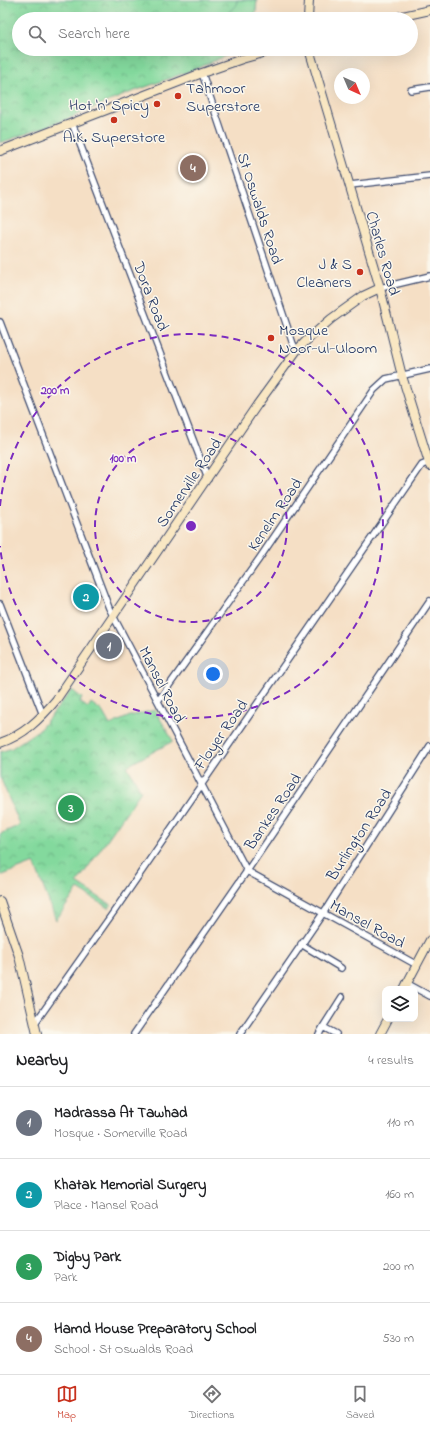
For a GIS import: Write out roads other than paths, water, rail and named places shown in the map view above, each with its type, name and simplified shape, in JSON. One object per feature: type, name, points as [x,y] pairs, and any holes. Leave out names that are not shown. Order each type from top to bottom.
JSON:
[{"type":"street","points":[[308,12],[309,0]]},
{"type":"street","points":[[418,13],[430,10]]},
{"type":"street","points":[[0,150],[202,73],[252,56]]},
{"type":"street","name":"Charles Road","points":[[311,56],[380,288],[402,376],[430,464]]},
{"type":"street","name":"St Oswalds Road","points":[[202,73],[292,344],[297,350]]},
{"type":"street","points":[[411,90],[430,87]]},
{"type":"street","name":"Dora Road","points":[[72,123],[208,479]]},
{"type":"street","points":[[350,185],[430,176]]},
{"type":"street","name":"Somerville Road","points":[[0,743],[18,736],[44,715],[56,700],[257,405],[297,350],[331,319],[363,296],[380,288],[430,276]]},
{"type":"street","name":"Mansel Road","points":[[0,322],[109,608],[247,871],[417,965]]},
{"type":"street","name":"Kenelm Road","points":[[158,701],[254,565],[374,390],[386,379],[430,369]]},
{"type":"street","name":"Floyer Road","points":[[35,1023],[115,910],[422,465],[430,464]]},
{"type":"street","name":"Bankes Road","points":[[134,1034],[430,602]]},
{"type":"street","points":[[0,604],[44,715]]},
{"type":"street","name":"Burlington Road","points":[[240,1034],[322,913],[430,746]]},
{"type":"street","points":[[0,901],[19,956],[37,1034]]},
{"type":"street","points":[[405,986],[430,940]]},
{"type":"street","points":[[301,944],[341,968]]},
{"type":"street","points":[[418,991],[430,996]]},
{"type":"street","points":[[319,1034],[342,997]]},
{"type":"street","points":[[380,1034],[386,1022]]},
{"type":"street","points":[[323,1027],[336,1034]]},
{"type":"place","name":"Tahmoor Superstore","points":[[178,96]]},
{"type":"place","name":"Hot 'n' Spicy","points":[[157,104]]},
{"type":"place","name":"A.K. Superstore","points":[[114,120]]},
{"type":"place","name":"Hamd House Preparatory School","points":[[193,168]]},
{"type":"place","name":"J & S Cleaners","points":[[360,272]]},
{"type":"place","name":"Mosque Noor-ul-Uloom","points":[[271,338]]},
{"type":"place","name":"Khatak Memorial Surgery","points":[[86,597]]},
{"type":"place","name":"Madrassa At Tawhad","points":[[109,646]]},
{"type":"place","name":"Digby Park","points":[[71,808]]}]
